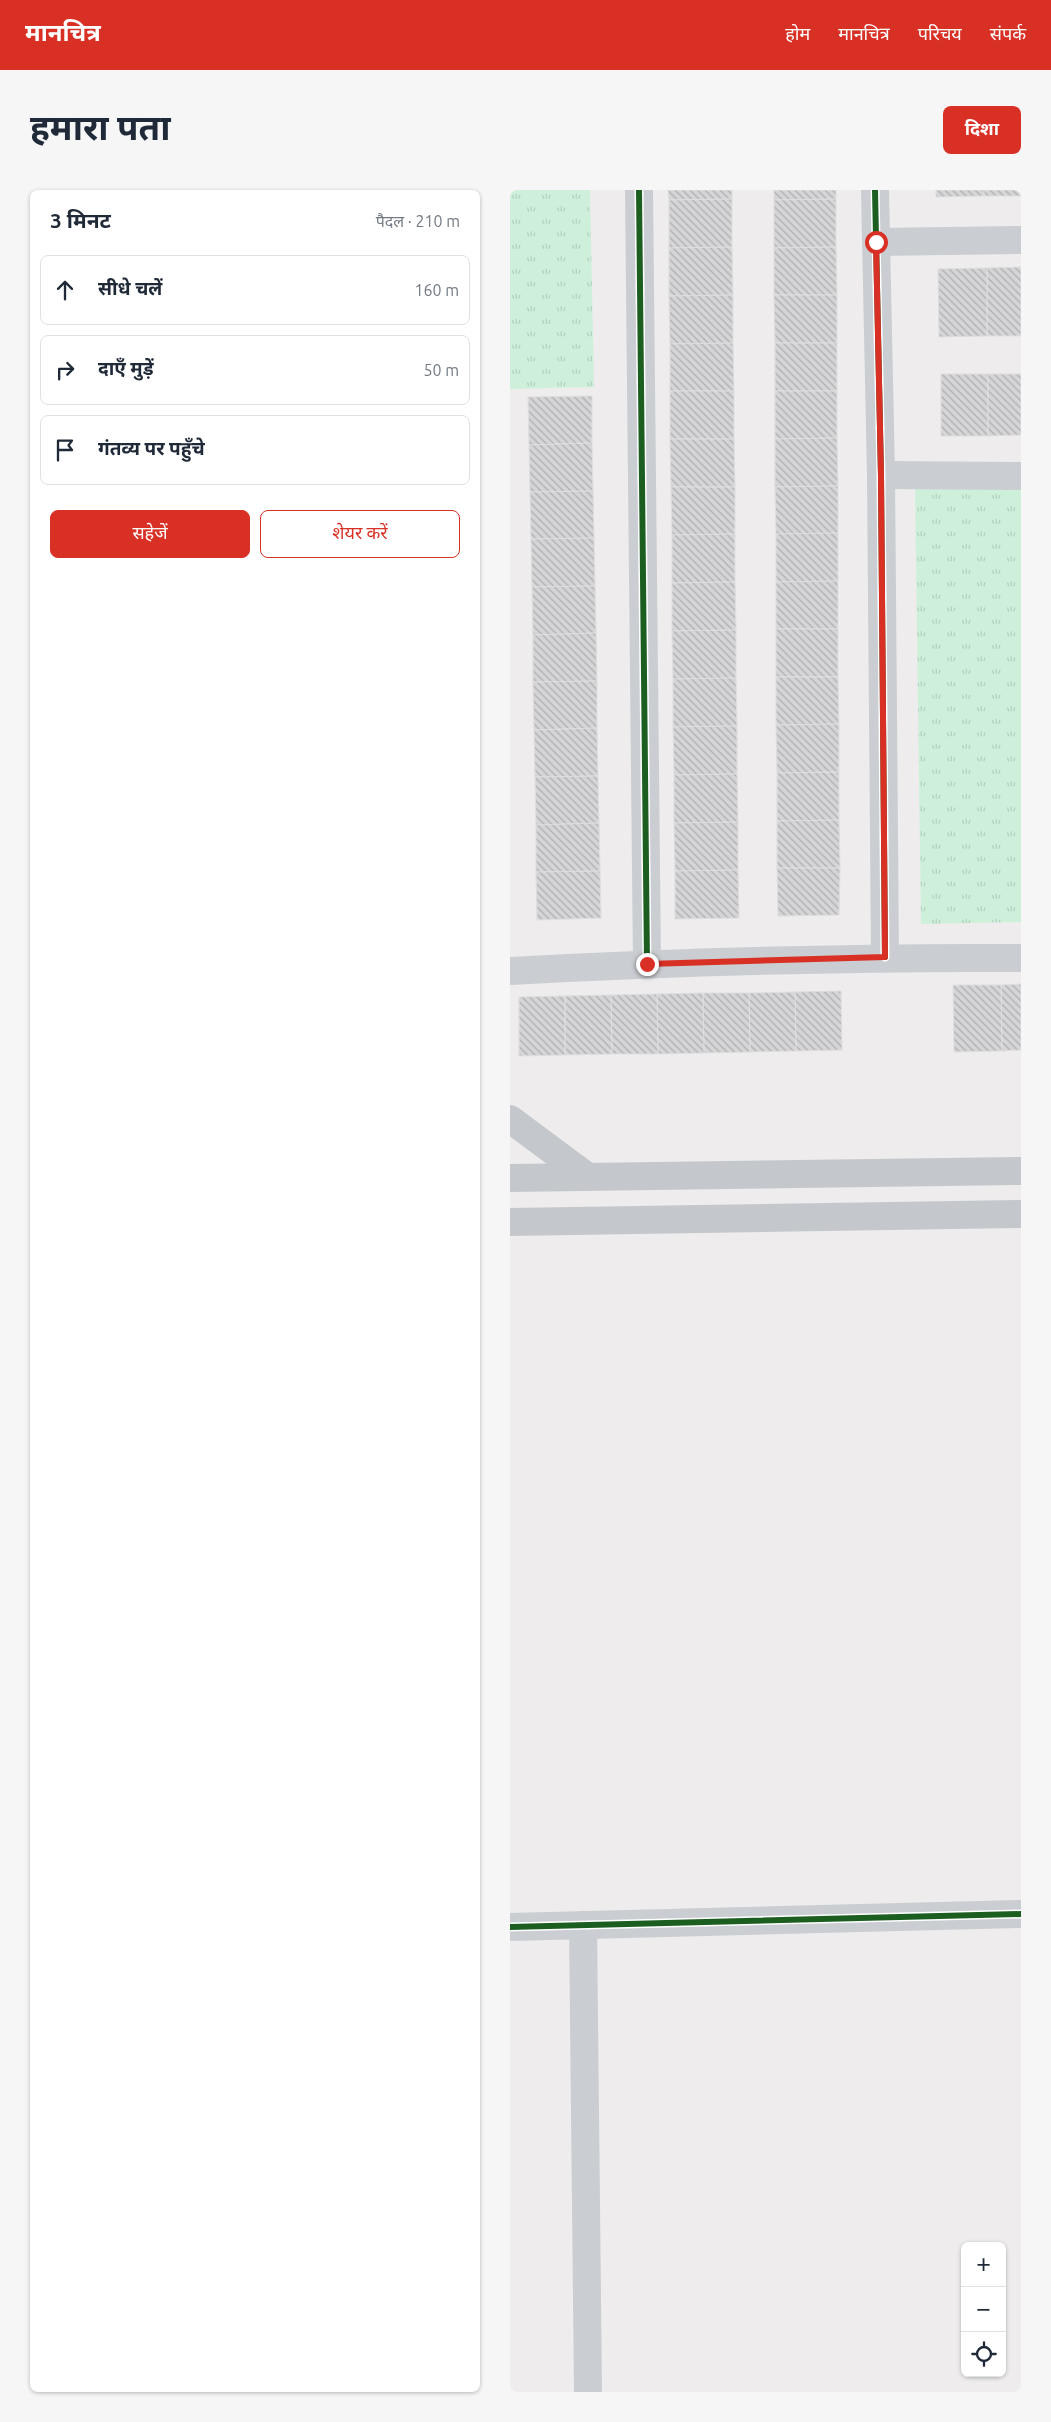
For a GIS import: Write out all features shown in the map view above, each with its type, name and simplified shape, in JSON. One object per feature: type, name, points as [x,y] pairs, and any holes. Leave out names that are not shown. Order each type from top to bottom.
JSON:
[{"type":"main road","points":[[510,1119],[588,1177]]},
{"type":"main road","points":[[510,1178],[1021,1171]]},
{"type":"main road","points":[[510,1222],[1021,1214]]},
{"type":"street","points":[[639,190],[647,964]]},
{"type":"street","points":[[875,190],[881,475],[885,957]]},
{"type":"street","points":[[876,242],[1021,240]]},
{"type":"street","points":[[881,475],[1021,476]]},
{"type":"street","points":[[510,971],[647,964],[885,957],[1021,958]]},
{"type":"street","points":[[510,1927],[1021,1914]]},
{"type":"street","points":[[583,1925],[588,2392]]},
{"type":"green space","points":[[510,190],[590,190],[594,387],[510,389]]},
{"type":"green space","points":[[1021,487],[1021,922],[921,924],[915,489]]},
{"type":"building","points":[[668,190],[732,190],[732,199],[669,200]]},
{"type":"building","points":[[774,190],[836,190],[836,199],[774,200]]},
{"type":"building","points":[[936,190],[984,190],[984,196],[936,197]]},
{"type":"building","points":[[984,190],[1021,190],[1021,196],[984,196]]},
{"type":"building","points":[[732,199],[732,247],[669,248],[669,200]]},
{"type":"building","points":[[836,199],[836,247],[774,248],[774,200]]},
{"type":"building","points":[[732,247],[733,295],[669,296],[669,248]]},
{"type":"building","points":[[836,247],[837,295],[774,295],[774,248]]},
{"type":"building","points":[[1021,267],[1021,336],[987,336],[987,268]]},
{"type":"building","points":[[987,268],[987,336],[939,337],[938,269]]},
{"type":"building","points":[[733,295],[733,343],[670,344],[669,296]]},
{"type":"building","points":[[774,295],[837,295],[837,343],[775,343]]},
{"type":"building","points":[[733,343],[734,391],[670,391],[670,344]]},
{"type":"building","points":[[775,343],[837,343],[837,391],[775,391]]},
{"type":"building","points":[[941,374],[988,374],[988,436],[941,436]]},
{"type":"building","points":[[988,374],[1021,374],[1021,435],[988,436]]},
{"type":"building","points":[[670,391],[734,391],[734,439],[670,439]]},
{"type":"building","points":[[775,391],[837,391],[837,438],[775,439]]},
{"type":"building","points":[[592,396],[592,443],[529,445],[528,397]]},
{"type":"building","points":[[837,438],[838,486],[775,487],[775,439]]},
{"type":"building","points":[[670,439],[734,439],[735,487],[671,487]]},
{"type":"building","points":[[592,443],[593,491],[530,492],[529,445]]},
{"type":"building","points":[[838,486],[838,533],[776,534],[775,487]]},
{"type":"building","points":[[671,487],[735,487],[735,534],[672,535]]},
{"type":"building","points":[[593,491],[594,538],[531,539],[530,492]]},
{"type":"building","points":[[838,533],[838,581],[776,582],[776,534]]},
{"type":"building","points":[[735,534],[735,582],[672,583],[672,535]]},
{"type":"building","points":[[594,538],[595,586],[532,587],[531,539]]},
{"type":"building","points":[[838,581],[838,629],[776,629],[776,582]]},
{"type":"building","points":[[735,582],[736,630],[672,631],[672,583]]},
{"type":"building","points":[[595,586],[596,633],[533,635],[532,587]]},
{"type":"building","points":[[776,629],[838,629],[838,677],[776,677]]},
{"type":"building","points":[[736,630],[736,678],[673,679],[672,631]]},
{"type":"building","points":[[596,633],[597,681],[533,682],[533,635]]},
{"type":"building","points":[[776,677],[838,677],[839,724],[776,725]]},
{"type":"building","points":[[736,678],[737,726],[673,727],[673,679]]},
{"type":"building","points":[[597,681],[597,728],[534,730],[533,682]]},
{"type":"building","points":[[839,724],[839,772],[777,773],[776,725]]},
{"type":"building","points":[[737,726],[737,774],[674,775],[673,727]]},
{"type":"building","points":[[597,728],[598,776],[535,777],[534,730]]},
{"type":"building","points":[[839,772],[839,820],[777,821],[777,773]]},
{"type":"building","points":[[737,774],[738,822],[674,823],[674,775]]},
{"type":"building","points":[[598,776],[599,823],[536,825],[535,777]]},
{"type":"building","points":[[839,820],[840,868],[777,868],[777,821]]},
{"type":"building","points":[[738,822],[738,870],[675,871],[674,823]]},
{"type":"building","points":[[599,823],[600,871],[536,872],[536,825]]},
{"type":"building","points":[[777,868],[840,868],[839,915],[778,916]]},
{"type":"building","points":[[738,870],[739,918],[675,919],[675,871]]},
{"type":"building","points":[[600,871],[601,918],[537,920],[536,872]]},
{"type":"building","points":[[1021,984],[1021,1050],[1002,1051],[1001,985]]},
{"type":"building","points":[[953,985],[1001,985],[1002,1051],[954,1052]]},
{"type":"building","points":[[841,991],[842,1050],[796,1051],[795,992]]},
{"type":"building","points":[[795,992],[796,1051],[750,1052],[749,993]]},
{"type":"building","points":[[703,993],[749,993],[750,1052],[704,1053]]},
{"type":"building","points":[[703,993],[704,1053],[658,1054],[657,994]]},
{"type":"building","points":[[657,994],[658,1054],[612,1054],[611,995]]},
{"type":"building","points":[[611,995],[612,1054],[565,1055],[565,996]]},
{"type":"building","points":[[565,996],[565,1055],[519,1056],[519,997]]},
{"type":"cycle path","points":[[639,190],[647,964]]},
{"type":"cycle path","points":[[875,190],[881,475],[885,957]]},
{"type":"cycle path","points":[[510,1927],[1021,1914]]},
{"type":"route","points":[[647,964],[885,957],[881,475],[876,242]]}]
